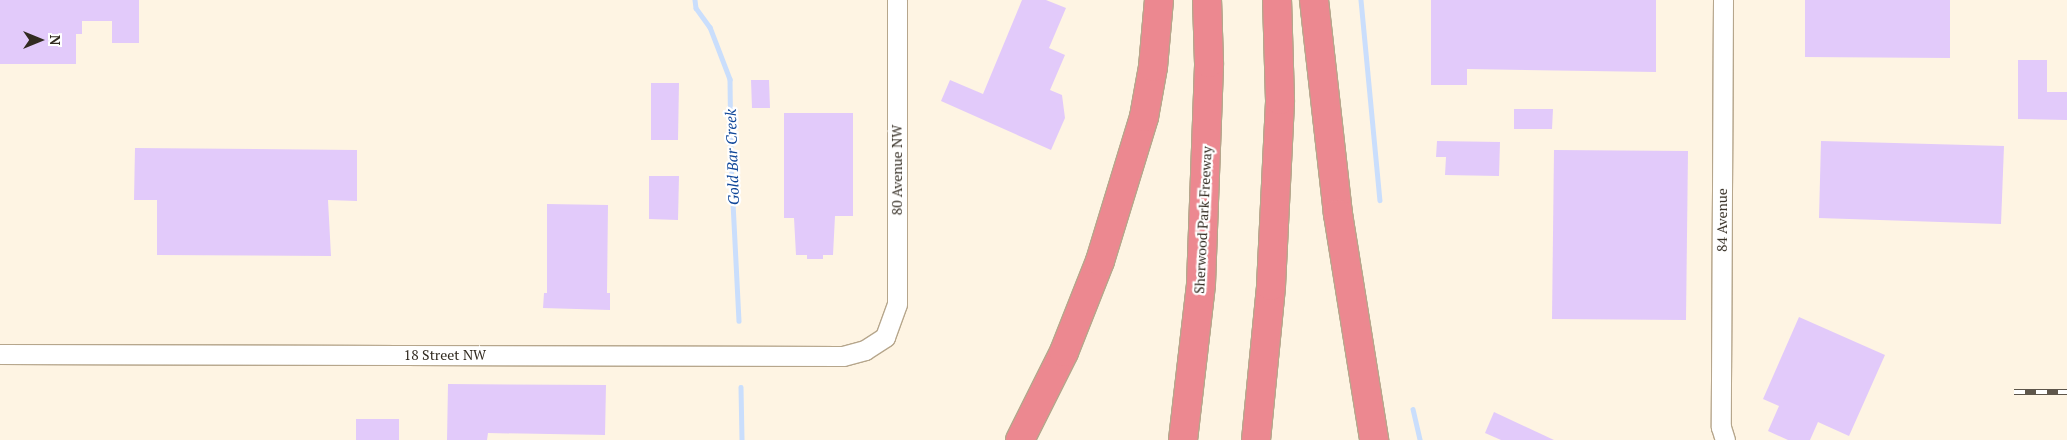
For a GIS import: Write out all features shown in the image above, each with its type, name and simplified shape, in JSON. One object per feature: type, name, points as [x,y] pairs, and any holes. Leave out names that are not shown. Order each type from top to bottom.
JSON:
[{"type":"highway","points":[[1020,440],[1064,352],[1100,261],[1144,117],[1153,67],[1159,0]]},
{"type":"highway","name":"Sherwood Park Freeway","points":[[1183,440],[1201,284],[1209,64],[1207,0]]},
{"type":"highway","points":[[1256,440],[1271,286],[1280,100],[1277,0]]},
{"type":"highway","points":[[1314,0],[1338,214],[1374,440]]},
{"type":"street","name":"80 Avenue NW","points":[[885,337],[897,304],[897,0]]},
{"type":"street","name":"84 Avenue","points":[[1723,0],[1721,427],[1725,440]]},
{"type":"street","name":"18 Street NW","points":[[0,354],[843,356],[865,350],[885,337]]},
{"type":"building","points":[[0,0],[139,0],[139,43],[112,43],[112,21],[82,21],[82,34],[76,34],[76,64],[0,64]]},
{"type":"building","points":[[1022,0],[1046,0],[1066,8],[1049,48],[1065,55],[1050,90],[1062,95],[1065,118],[1051,150],[941,101],[950,80],[983,94]]},
{"type":"building","points":[[1431,0],[1656,0],[1656,72],[1467,69],[1467,85],[1431,85]]},
{"type":"building","points":[[1805,0],[1950,0],[1950,58],[1805,57]]},
{"type":"building","points":[[2018,60],[2047,60],[2047,92],[2067,92],[2067,120],[2018,119]]},
{"type":"building","points":[[751,80],[769,80],[770,108],[752,108]]},
{"type":"building","points":[[651,83],[679,83],[678,140],[651,140]]},
{"type":"building","points":[[1514,109],[1553,109],[1552,129],[1514,129]]},
{"type":"building","points":[[784,113],[853,113],[853,216],[835,216],[833,255],[823,255],[823,259],[807,259],[807,255],[796,255],[794,218],[784,218]]},
{"type":"building","points":[[1437,141],[1500,142],[1499,176],[1445,175],[1446,157],[1436,157]]},
{"type":"building","points":[[1821,141],[2004,146],[2001,224],[1819,218]]},
{"type":"building","points":[[135,148],[357,150],[357,201],[328,200],[331,256],[157,255],[157,200],[134,200]]},
{"type":"building","points":[[1554,150],[1688,151],[1686,320],[1552,319]]},
{"type":"building","points":[[649,176],[679,176],[678,220],[649,219]]},
{"type":"building","points":[[547,204],[608,205],[607,293],[610,293],[610,310],[543,308],[544,293],[547,293]]},
{"type":"building","points":[[1799,317],[1885,355],[1849,436],[1818,422],[1810,440],[1788,440],[1768,431],[1779,406],[1763,399]]},
{"type":"building","points":[[448,384],[606,385],[605,435],[488,433],[487,440],[447,440]]},
{"type":"building","points":[[1494,412],[1554,440],[1501,440],[1485,433]]},
{"type":"building","points":[[356,419],[399,419],[399,440],[356,440]]},
{"type":"waterway","name":"Gold Bar Creek","points":[[695,0],[696,8],[710,27],[730,79],[731,163],[739,321]]},
{"type":"waterway","points":[[1361,0],[1380,200]]},
{"type":"waterway","name":"Gold Bar Creek","points":[[741,387],[742,440]]},
{"type":"waterway","points":[[1413,409],[1420,440]]},
{"type":"railway","points":[[2014,392],[2067,392]]}]
